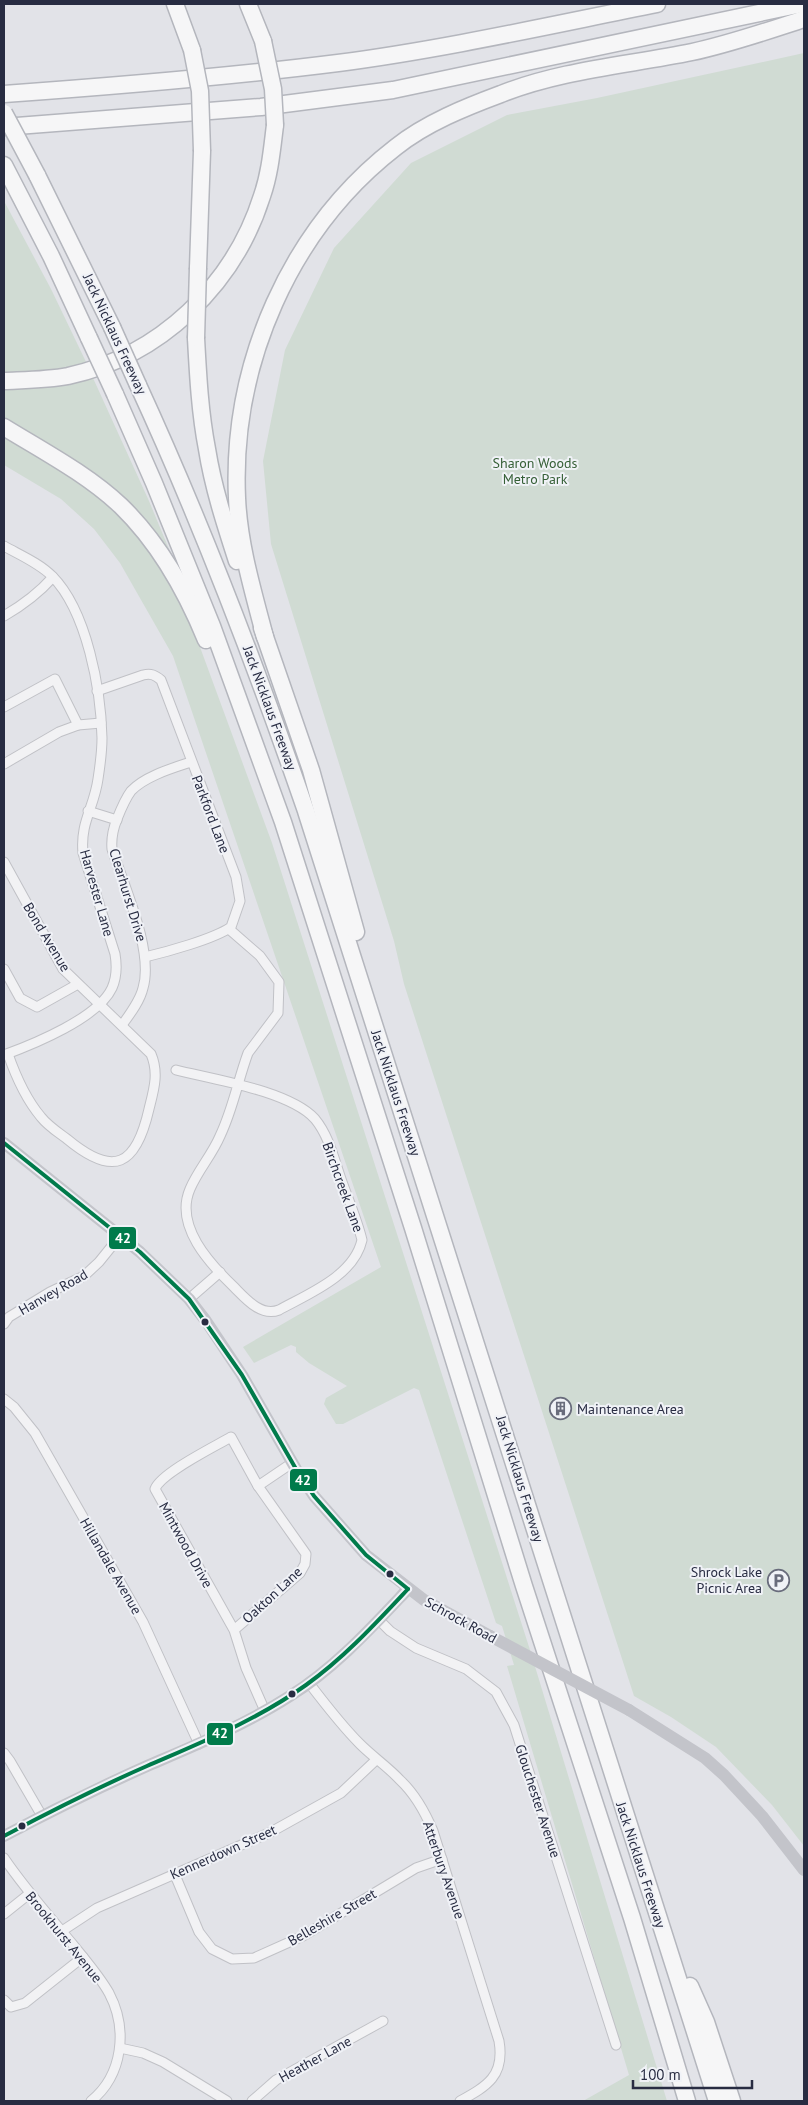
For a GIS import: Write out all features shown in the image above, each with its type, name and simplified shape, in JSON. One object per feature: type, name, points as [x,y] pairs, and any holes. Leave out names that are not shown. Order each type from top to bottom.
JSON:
[{"type":"highway","points":[[175,4],[192,50],[200,91],[202,151],[196,338],[202,419],[207,450],[223,517],[308,761],[330,833],[362,959],[382,1049]]},
{"type":"highway","points":[[4,381],[67,376],[121,357],[157,338],[200,302],[222,276],[248,232],[262,196],[272,157],[275,125],[273,89],[263,41],[248,4]]},
{"type":"highway","points":[[4,94],[107,88],[340,62],[526,30],[657,4]]},
{"type":"highway","points":[[4,127],[143,117],[313,101],[398,90],[802,4]]},
{"type":"highway","points":[[265,637],[241,535],[237,500],[238,430],[249,372],[265,322],[287,277],[312,237],[339,202],[364,174],[397,146],[445,118],[502,93],[542,81],[695,52],[804,19]]},
{"type":"highway","name":"Jack Nicklaus Freeway","points":[[4,113],[37,175],[112,327],[138,385],[206,538],[273,717],[309,820],[717,2101]]},
{"type":"highway","points":[[4,138],[75,129],[143,117]]},
{"type":"highway","name":"Jack Nicklaus Freeway","points":[[7,171],[51,256],[115,394],[154,484],[212,626],[273,794],[326,955],[527,1595],[648,1970],[687,2101]]},
{"type":"highway","points":[[4,427],[96,486],[120,505],[148,536],[172,571],[202,628],[273,794]]},
{"type":"highway","points":[[652,1899],[706,2022],[732,2101]]},
{"type":"highway","points":[[648,1970],[680,2101]]},
{"type":"main road","name":"Schrock Road","points":[[4,1143],[140,1252],[189,1299],[242,1375],[292,1463],[314,1496],[366,1555],[408,1589],[450,1615],[629,1710],[705,1758],[724,1775],[762,1816],[804,1870]]},
{"type":"main road","points":[[4,1836],[42,1816],[229,1731],[265,1711],[309,1682],[379,1620],[408,1589]]},
{"type":"street","name":"Harvester Lane","points":[[4,546],[45,570],[53,577],[73,605],[86,638],[97,691],[102,739],[97,782],[82,836],[84,854],[116,962],[116,971],[111,989],[100,1004]]},
{"type":"street","points":[[4,616],[38,594],[53,577]]},
{"type":"street","name":"Parkford Lane","points":[[97,691],[143,675],[150,674],[161,680],[236,877],[240,901],[233,924],[229,929]]},
{"type":"street","points":[[4,707],[56,680],[78,725]]},
{"type":"street","points":[[4,764],[59,732],[78,725],[101,723]]},
{"type":"street","name":"Clearhurst Drive","points":[[122,1025],[132,1012],[143,988],[145,957],[143,944],[112,849],[111,839],[117,820],[132,790],[149,779],[191,762]]},
{"type":"street","points":[[88,811],[117,820]]},
{"type":"street","name":"Bond Avenue","points":[[4,862],[63,969],[151,1054],[156,1065],[156,1080],[140,1143],[129,1156],[113,1162],[96,1160],[81,1151],[42,1118],[19,1084],[6,1054]]},
{"type":"street","points":[[145,957],[162,953],[229,929],[260,956],[279,982],[278,1013],[248,1053],[230,1114],[216,1146],[189,1191],[185,1207],[188,1224],[203,1253],[220,1272],[189,1299]]},
{"type":"street","points":[[4,969],[20,998],[37,1007],[78,984]]},
{"type":"street","points":[[6,1054],[39,1042],[88,1014],[100,1004]]},
{"type":"street","name":"Birchcreek Lane","points":[[176,1070],[239,1085],[293,1103],[314,1119],[329,1142],[362,1240],[360,1247],[337,1278],[272,1312],[265,1312],[253,1305],[220,1272]]},
{"type":"street","name":"Hanvey Road","points":[[4,1324],[10,1317],[84,1276],[99,1262],[120,1236]]},
{"type":"street","name":"Hillandale Avenue","points":[[4,1400],[14,1407],[35,1432],[133,1605],[167,1671],[199,1744]]},
{"type":"street","name":"Oakton Lane","points":[[231,1437],[258,1486],[306,1554],[305,1564],[300,1573],[234,1630],[246,1668],[265,1711]]},
{"type":"street","name":"Mintwood Drive","points":[[231,1437],[167,1474],[157,1484],[155,1489],[234,1630]]},
{"type":"street","points":[[258,1486],[292,1463]]},
{"type":"street","name":"Glouchester Avenue","points":[[379,1620],[390,1631],[416,1648],[466,1669],[496,1692],[514,1725],[616,2045]]},
{"type":"street","name":"Atterbury Avenue","points":[[309,1682],[349,1733],[376,1760],[400,1780],[414,1796],[427,1817],[442,1859],[502,2054],[499,2067],[492,2079],[481,2090],[460,2101]]},
{"type":"street","points":[[4,1753],[42,1816]]},
{"type":"street","name":"Kennerdown Street","points":[[62,1932],[97,1908],[272,1832],[342,1793],[376,1760]]},
{"type":"street","name":"Brookhurst Avenue","points":[[4,1858],[29,1894],[96,1974],[112,2002],[120,2030],[120,2048],[116,2067],[105,2088],[91,2101]]},
{"type":"street","name":"Belleshire Street","points":[[175,1875],[199,1932],[212,1950],[232,1959],[254,1958],[303,1936],[416,1868],[442,1859]]},
{"type":"street","points":[[4,1914],[29,1894]]},
{"type":"street","points":[[4,2000],[11,2007],[25,2003],[83,1957]]},
{"type":"street","name":"Heather Lane","points":[[252,2101],[276,2080],[383,2021]]},
{"type":"street","points":[[120,2048],[143,2053],[163,2062],[227,2101]]},
{"type":"green space","name":"Sharon Woods Metro Park","points":[[804,53],[804,1846],[772,1805],[716,1747],[671,1717],[634,1696],[404,984],[394,941],[271,544],[263,461],[285,350],[334,248],[411,163],[507,115],[597,98]]},
{"type":"green space","points":[[4,201],[51,289],[87,364],[68,369],[4,375]]},
{"type":"green space","points":[[93,378],[171,554],[167,555],[155,537],[4,420],[4,390],[52,387]]},
{"type":"green space","points":[[4,432],[113,504],[162,564],[193,628],[272,843],[530,1650],[667,2101],[583,2101],[629,2075],[507,1666],[514,1665],[502,1626],[496,1623],[419,1390],[414,1388],[343,1424],[336,1424],[324,1404],[326,1398],[347,1386],[309,1363],[296,1352],[296,1347],[291,1345],[254,1363],[243,1347],[381,1267],[173,656],[120,563],[94,529],[61,499],[4,465]]},
{"type":"transit line","name":"42","points":[[4,1143],[140,1252],[189,1299],[242,1375],[296,1469],[314,1496],[366,1555],[408,1589]]},
{"type":"transit line","name":"42","points":[[4,1836],[111,1782],[229,1730],[287,1698],[320,1675],[347,1652],[408,1589]]},
{"type":"place","name":"Maintenance Area","points":[[561,1409]]},
{"type":"place","name":"Shrock Lake Picnic Area","points":[[778,1580]]}]
